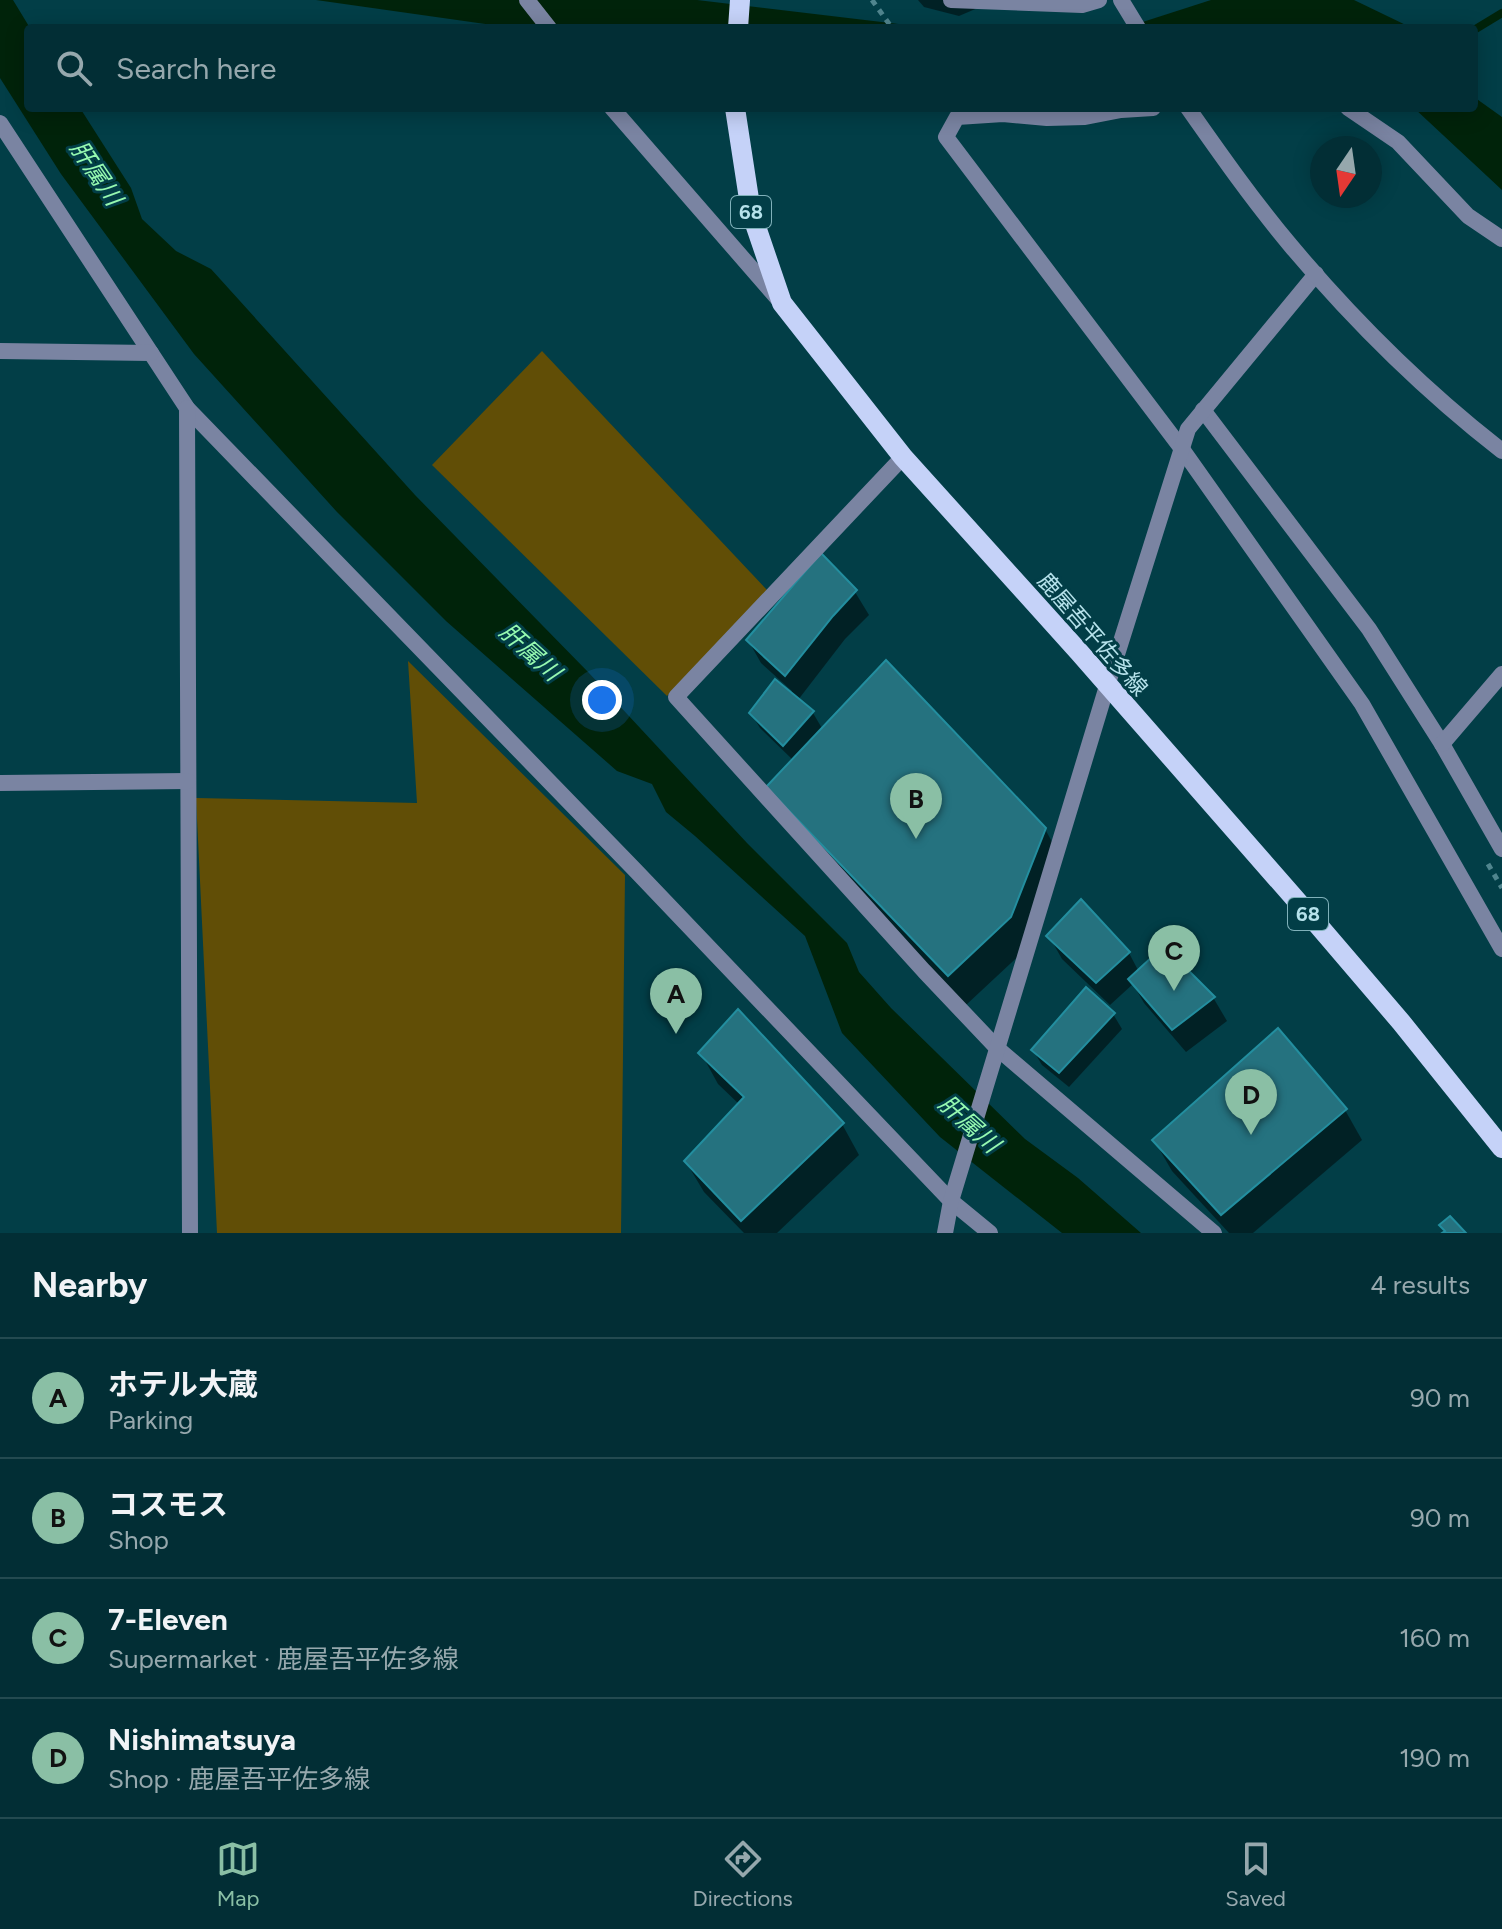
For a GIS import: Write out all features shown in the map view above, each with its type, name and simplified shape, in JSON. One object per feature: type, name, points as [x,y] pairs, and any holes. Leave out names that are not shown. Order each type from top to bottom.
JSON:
[{"type":"main road","points":[[738,24],[740,0]]},
{"type":"main road","name":"鹿屋吾平佐多線","points":[[734,113],[751,212],[782,303],[903,457],[1392,1012],[1502,1148]]},
{"type":"street","points":[[527,0],[546,24]]},
{"type":"street","points":[[951,0],[1082,5],[1099,0]]},
{"type":"street","points":[[1121,0],[1136,24]]},
{"type":"street","points":[[615,112],[782,303]]},
{"type":"street","points":[[1111,112],[1085,117],[1003,114],[957,117],[946,137],[1182,449],[1362,704],[1502,949]]},
{"type":"street","points":[[1191,112],[1253,199],[1316,274],[1445,407],[1502,451]]},
{"type":"street","points":[[1354,112],[1398,142],[1468,216],[1502,239]]},
{"type":"street","points":[[0,123],[187,408],[951,1201],[990,1233]]},
{"type":"street","points":[[945,1233],[951,1201],[997,1048],[1188,429],[1316,274]]},
{"type":"street","points":[[0,351],[151,353]]},
{"type":"street","points":[[187,408],[190,1233]]},
{"type":"street","points":[[1203,410],[1369,629],[1442,744],[1502,849]]},
{"type":"street","points":[[903,457],[676,697],[997,1048],[1214,1233]]},
{"type":"street","points":[[1442,744],[1502,674]]},
{"type":"street","points":[[0,783],[188,781]]},
{"type":"path","points":[[872,0],[889,24]]},
{"type":"shaded area","points":[[542,351],[767,590],[667,696],[432,465]]},
{"type":"shaded area","points":[[408,661],[625,875],[621,1233],[217,1233],[196,798],[417,803]]},
{"type":"water","name":"肝属川","points":[[0,0],[13,0],[28,24],[24,24],[24,112],[83,112],[131,188],[142,219],[176,251],[211,269],[415,495],[588,672],[747,843],[847,943],[859,972],[891,1008],[1025,1139],[1078,1178],[1141,1233],[1062,1233],[940,1137],[842,1033],[805,936],[666,812],[652,784],[617,771],[446,621],[337,512],[194,354],[61,174],[0,78]]},
{"type":"water","points":[[316,0],[697,0],[898,24],[486,24]]},
{"type":"water","points":[[1211,0],[1354,0],[1404,24],[1136,24]]},
{"type":"water","points":[[1478,100],[1502,117],[1502,190],[1418,112],[1478,112]]},
{"type":"building","points":[[821,553],[857,590],[785,676],[746,640]]},
{"type":"building","points":[[886,660],[1046,828],[1011,917],[948,976],[766,787]]},
{"type":"building","points":[[775,679],[814,711],[783,746],[749,713]]},
{"type":"building","points":[[1081,899],[1130,952],[1096,983],[1046,936]]},
{"type":"building","points":[[1164,946],[1215,997],[1172,1030],[1128,979]]},
{"type":"building","points":[[1086,987],[1115,1013],[1059,1073],[1031,1050]]},
{"type":"building","points":[[738,1009],[844,1123],[741,1221],[684,1161],[744,1097],[698,1053]]},
{"type":"building","points":[[1278,1028],[1347,1109],[1221,1215],[1152,1140]]},
{"type":"building","points":[[1450,1216],[1466,1233],[1442,1233],[1445,1231],[1439,1225]]},
{"type":"waterway","points":[[1478,28],[1502,13]]},
{"type":"place","name":"コスモス","points":[[916,839]]},
{"type":"place","name":"7-Eleven","points":[[1174,991]]},
{"type":"place","name":"ホテル大蔵","points":[[676,1034]]},
{"type":"place","name":"Nishimatsuya","points":[[1251,1135]]}]
